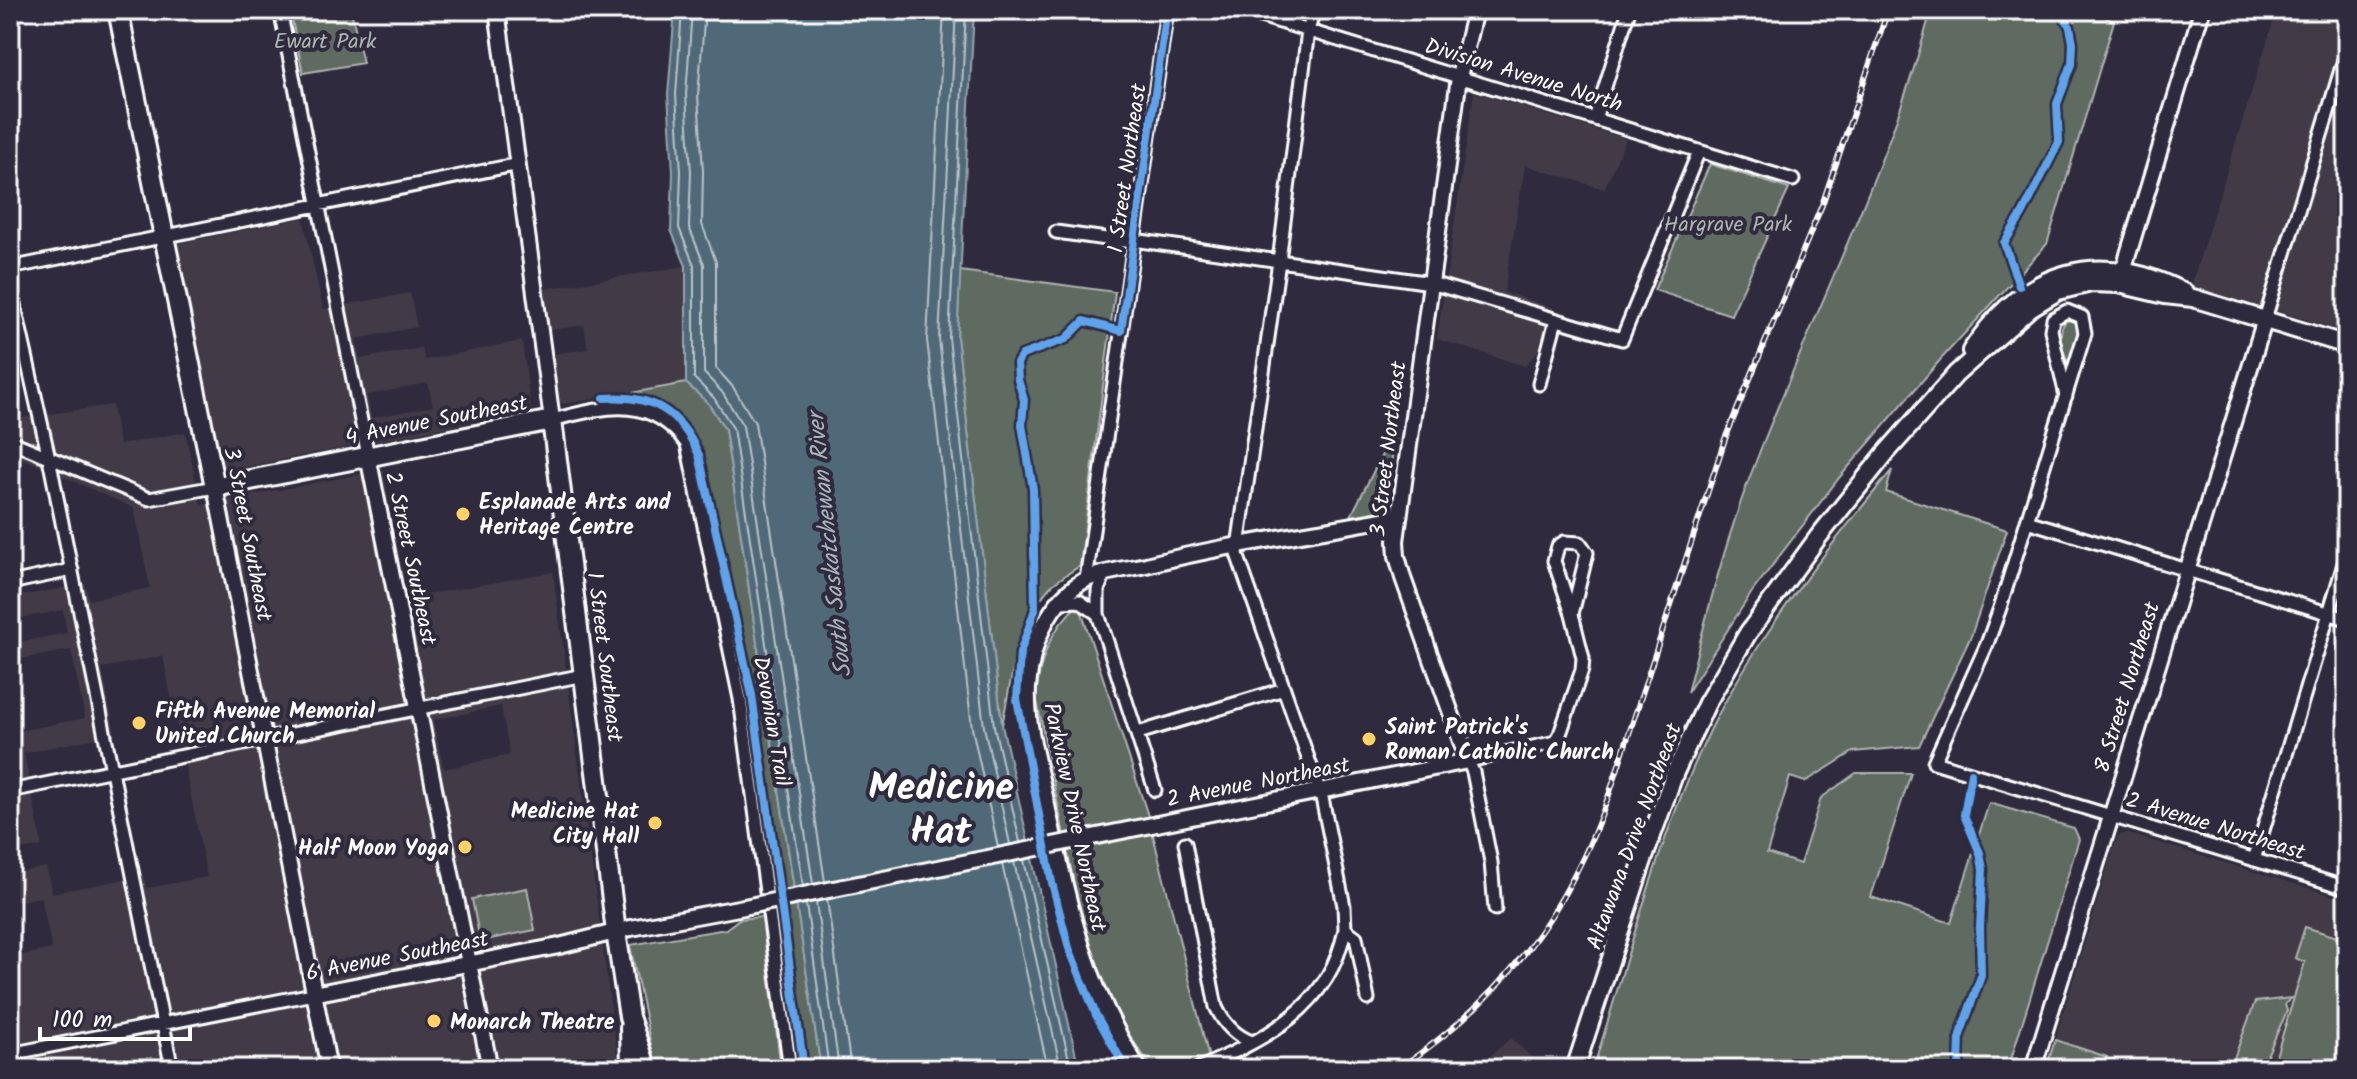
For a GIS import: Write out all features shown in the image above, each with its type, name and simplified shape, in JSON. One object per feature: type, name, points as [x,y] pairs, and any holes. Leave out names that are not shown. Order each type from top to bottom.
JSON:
[{"type":"main road","name":"3 Street Southeast","points":[[118,10],[215,487]]},
{"type":"main road","name":"Altawana Drive Northeast","points":[[1576,1065],[1675,772],[1707,703],[1748,633],[1809,548],[1885,454],[1956,374],[1993,321],[2018,298],[2057,275],[2121,278]]},
{"type":"main road","points":[[2121,278],[2166,283],[2193,298],[2347,345]]},
{"type":"main road","name":"4 Avenue Southeast","points":[[215,487],[552,420]]},
{"type":"main road","name":"1 Street Southeast","points":[[552,420],[616,932],[629,1017],[647,1069]]},
{"type":"main road","points":[[629,1017],[630,1069]]},
{"type":"street","name":"2 Street Southeast","points":[[280,10],[490,1069]]},
{"type":"street","name":"1 Street Southeast","points":[[497,10],[552,420]]},
{"type":"street","name":"1 Street Northeast","points":[[1086,580],[1167,10]]},
{"type":"street","name":"Division Avenue North","points":[[1241,10],[1793,180]]},
{"type":"street","points":[[1198,1069],[1270,1034],[1318,991],[1334,967],[1345,929],[1344,906],[1319,790],[1237,554],[1308,31],[1314,10]]},
{"type":"street","name":"3 Street Northeast","points":[[1475,10],[1459,77],[1396,541],[1400,567],[1473,772],[1491,862],[1495,909]]},
{"type":"street","points":[[1595,119],[1629,10]]},
{"type":"street","points":[[2121,278],[2202,10]]},
{"type":"street","points":[[2265,319],[2347,50]]},
{"type":"street","points":[[1056,232],[1134,240],[1431,283],[1622,339],[1699,151]]},
{"type":"street","points":[[10,268],[519,164]]},
{"type":"street","points":[[10,284],[49,458],[172,1069]]},
{"type":"street","points":[[2066,396],[2051,330],[2057,315],[2067,311],[2082,317],[2086,328],[2066,396],[2027,521],[2347,619]]},
{"type":"street","name":"8 Street Northeast","points":[[2033,1069],[2265,319]]},
{"type":"street","points":[[1539,384],[1556,320]]},
{"type":"street","name":"4 Avenue Southeast","points":[[552,420],[615,407],[641,409],[666,420],[687,444],[740,699],[790,1069]]},
{"type":"street","points":[[10,441],[149,499],[215,487]]},
{"type":"street","name":"3 Street Southeast","points":[[215,487],[329,1069]]},
{"type":"street","points":[[1086,580],[1237,546],[1397,517]]},
{"type":"street","name":"2 Avenue Northeast","points":[[2027,521],[1987,644],[1934,762],[2347,888]]},
{"type":"street","points":[[1572,542],[1580,543],[1587,553],[1572,614],[1554,561],[1558,546],[1572,542]]},
{"type":"street","points":[[2254,860],[2347,554]]},
{"type":"street","points":[[10,583],[72,570]]},
{"type":"street","points":[[1104,575],[1097,597],[1098,614],[1155,790]]},
{"type":"street","name":"Parkview Drive Northeast","points":[[1086,580],[1061,602],[1047,620],[1034,649],[1028,690],[1031,729],[1069,906],[1081,947],[1104,1008],[1139,1069]]},
{"type":"street","points":[[1061,602],[1079,601],[1098,614]]},
{"type":"street","name":"2 Avenue Northeast","points":[[744,907],[1556,742],[1582,670],[1583,658],[1572,614]]},
{"type":"street","points":[[10,791],[584,675]]},
{"type":"street","points":[[1138,733],[1284,689]]},
{"type":"street","points":[[1185,843],[1216,1007],[1227,1025],[1252,1042]]},
{"type":"street","name":"6 Avenue Southeast","points":[[10,1054],[744,907]]},
{"type":"street","points":[[1345,929],[1356,937],[1368,999]]},
{"type":"street","points":[[10,1062],[11,1069]]},
{"type":"shaded area","points":[[2277,10],[2314,10],[2347,20],[2347,315],[2342,330],[2191,286]]},
{"type":"shaded area","points":[[1474,92],[1626,139],[1604,189],[1525,165],[1504,292],[1553,308],[1537,352],[1525,366],[1437,339]]},
{"type":"shaded area","points":[[303,218],[323,309],[410,293],[417,327],[356,339],[360,359],[421,348],[425,360],[522,341],[531,410],[225,471],[221,465],[176,244]],"holes":[[[428,383],[433,406],[371,418],[367,395]]]},
{"type":"shaded area","points":[[686,266],[686,383],[563,404],[560,401],[554,354],[588,349],[584,325],[550,330],[545,289]]},
{"type":"shaded area","points":[[14,376],[22,418],[112,405],[119,445],[185,432],[201,505],[383,470],[407,598],[553,572],[619,1069],[10,1069],[10,958],[52,949],[41,897],[10,903],[10,874],[46,867],[52,893],[143,876],[147,888],[207,877],[163,656],[102,668],[115,734],[24,753],[42,846],[10,852],[10,689],[19,731],[85,718],[71,650],[10,661],[10,644],[67,633],[63,610],[10,620],[10,598],[85,584],[89,600],[150,588],[134,508],[10,453],[10,377]],"holes":[[[501,706],[510,755],[444,769],[433,720]]]},
{"type":"shaded area","points":[[2126,833],[2347,900],[2347,1069],[2046,1069],[2117,837]]},
{"type":"shaded area","points":[[1511,1038],[1544,1069],[1475,1069]]},
{"type":"green space","name":"Ewart Park","points":[[290,10],[351,10],[363,63],[303,73]]},
{"type":"green space","points":[[1931,10],[2108,10],[2106,18],[2114,21],[2047,244],[1941,359],[1839,478],[1752,592],[1687,693],[1718,573],[1747,485],[1874,180]]},
{"type":"green space","name":"Hargrave Park","points":[[1710,164],[1789,189],[1731,315],[1654,290]]},
{"type":"green space","points":[[960,271],[1115,292],[1080,566],[1049,588],[1029,619],[1017,653],[1002,725],[957,337]]},
{"type":"green space","points":[[2066,321],[2078,323],[2080,331],[2069,364],[2061,330]]},
{"type":"green space","points":[[686,383],[708,403],[725,429],[821,1069],[797,1069],[749,696],[697,457],[681,428],[661,411],[636,402],[604,398]]},
{"type":"green space","points":[[1396,427],[1385,510],[1351,516]]},
{"type":"green space","points":[[1892,470],[1886,492],[2007,530],[1971,636],[1919,746],[1853,752],[1805,782],[1790,777],[1767,853],[1800,864],[1821,798],[1856,773],[1911,773],[1871,897],[1951,923],[1989,803],[2074,828],[2079,839],[2008,1069],[1593,1069],[1664,843],[1698,755],[1737,680],[1778,618]]},
{"type":"green space","points":[[1079,604],[1149,819],[1209,1058],[1185,1069],[1153,1069],[1125,1029],[1100,980],[1085,939],[1036,696],[1048,645]]},
{"type":"green space","points":[[527,888],[535,930],[480,941],[472,899]]},
{"type":"green space","points":[[762,917],[781,1069],[656,1069],[630,945],[726,929],[739,919]]},
{"type":"green space","points":[[2305,927],[2347,940],[2347,1069],[2272,1069],[2305,962],[2295,958]]},
{"type":"green space","points":[[2291,998],[2285,1004],[2287,1011],[2261,1069],[2230,1069],[2255,1002]]},
{"type":"green space","points":[[2055,1040],[2107,1057],[2103,1069],[2046,1069]]},
{"type":"water","name":"South Saskatchewan River","points":[[675,10],[974,10],[957,337],[1002,725],[1079,1069],[821,1069],[725,429],[708,403],[686,383],[686,266],[671,230],[673,172],[668,95]]},
{"type":"railway","points":[[1398,1069],[1470,1013],[1528,949],[1553,913],[1593,835],[1610,792],[1725,439],[1822,205],[1888,10]]},
{"type":"cycle path","points":[[1126,1069],[1096,1015],[1069,948],[1052,883],[1017,699],[1020,653],[1035,609],[1033,489],[1022,425],[1024,400],[1017,363],[1022,355],[1066,339],[1084,321],[1121,331],[1167,10]]},
{"type":"cycle path","points":[[2019,286],[2004,243],[2059,142],[2057,104],[2072,64],[2073,43],[2070,27],[2060,10]]},
{"type":"cycle path","name":"Devonian Trail","points":[[604,398],[637,399],[663,409],[683,427],[699,455],[752,695],[804,1069]]},
{"type":"cycle path","points":[[1959,1069],[1960,1035],[1981,976],[1983,869],[1980,853],[1964,815],[1971,773]]},
{"type":"place","name":"Esplanade Arts and Heritage Centre","points":[[463,514]]},
{"type":"place","name":"Fifth Avenue Memorial United Church","points":[[139,723]]},
{"type":"place","name":"Saint Patrick's Roman Catholic Church","points":[[1369,739]]},
{"type":"place","name":"Medicine Hat City Hall","points":[[655,823]]},
{"type":"place","name":"Half Moon Yoga","points":[[465,847]]},
{"type":"place","name":"Monarch Theatre","points":[[434,1021]]},
{"type":"district","name":"Medicine Hat","points":[[941,808]]}]
